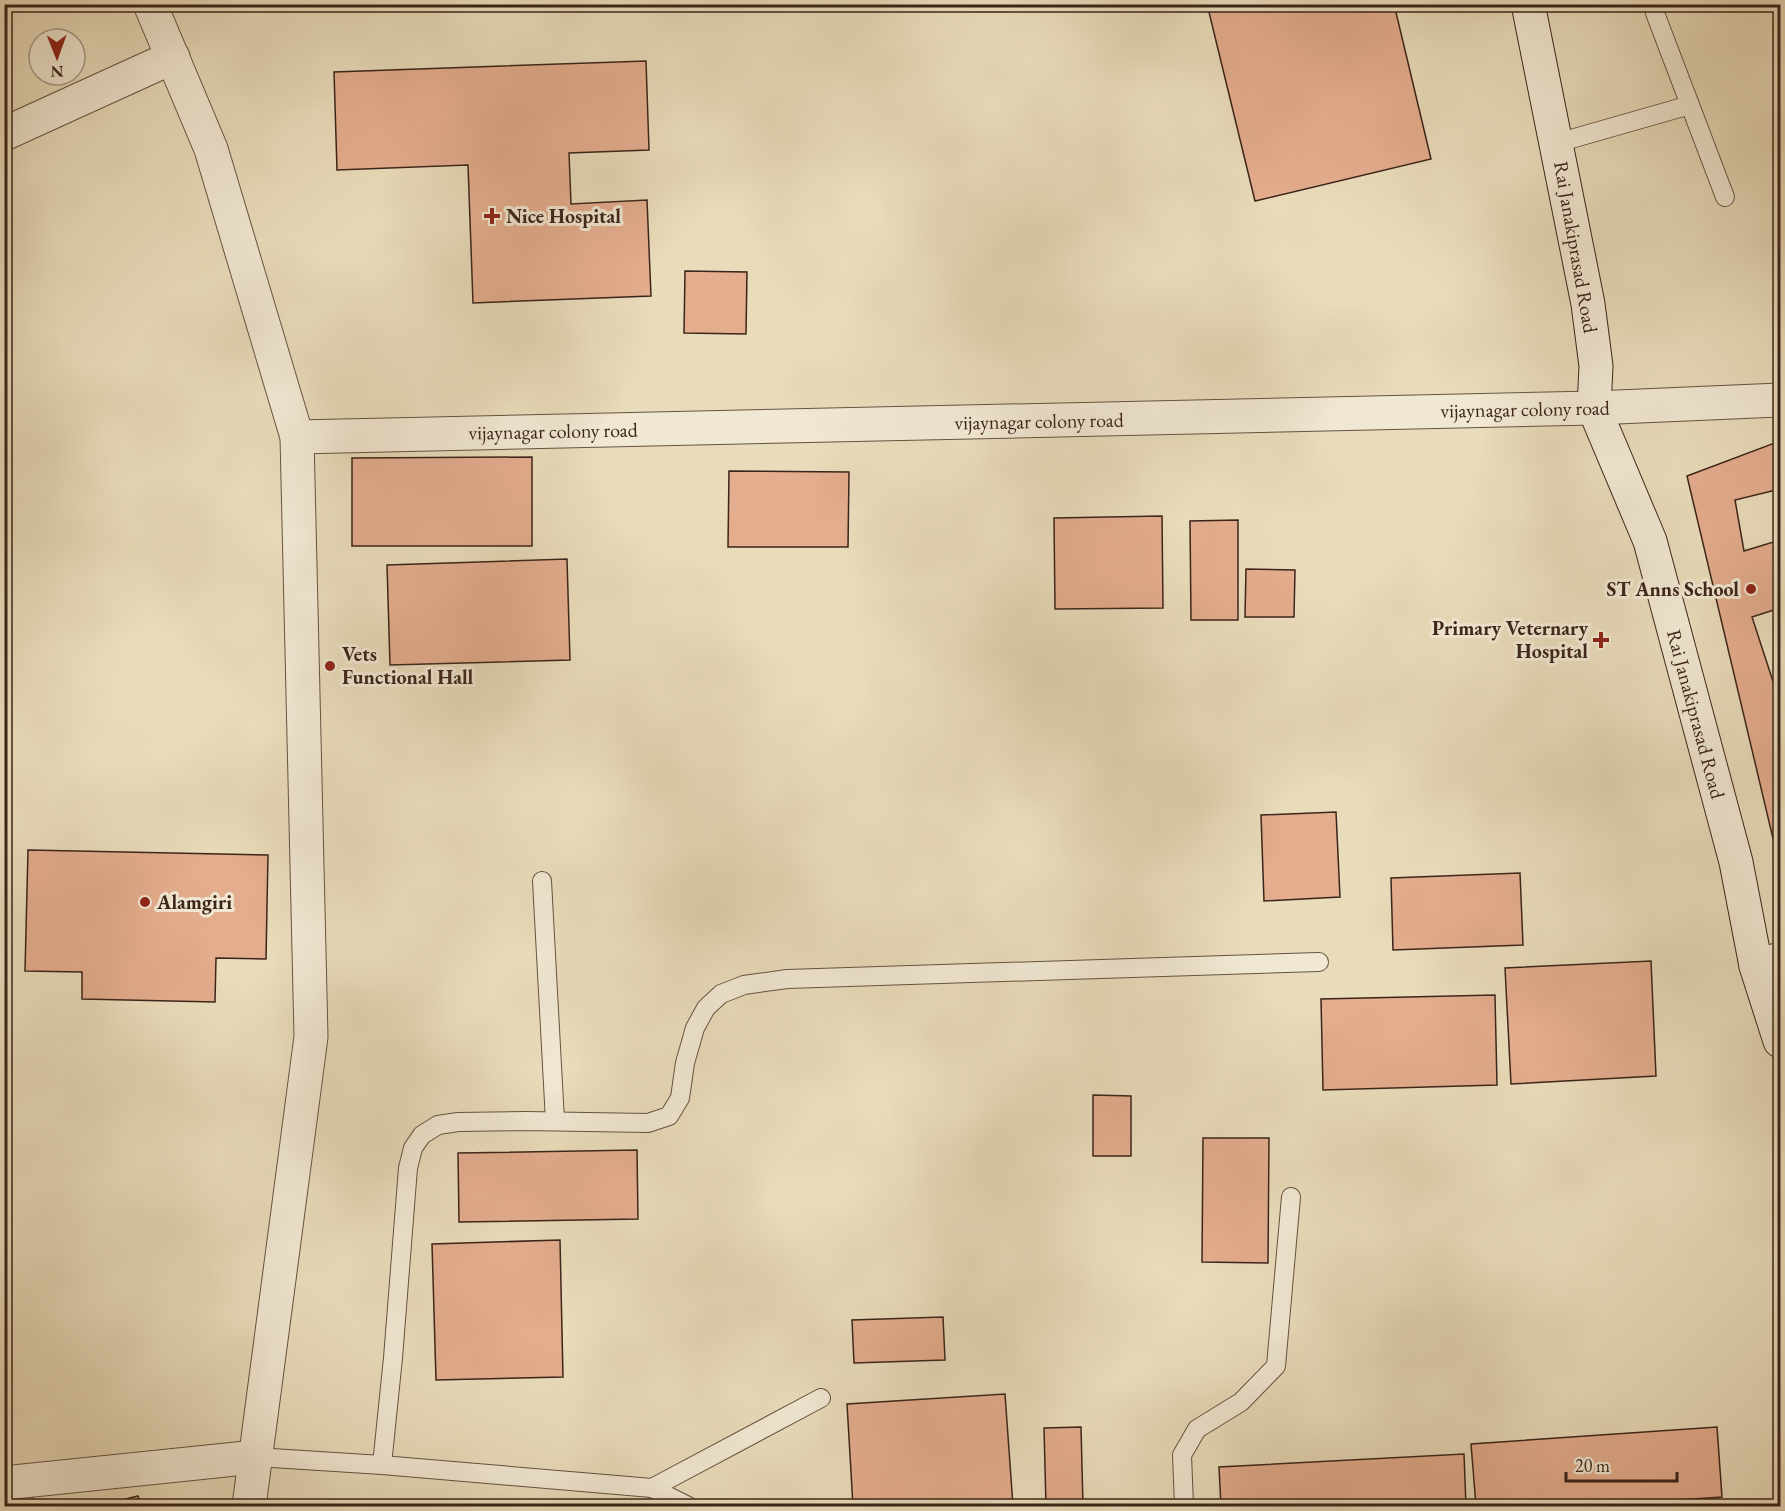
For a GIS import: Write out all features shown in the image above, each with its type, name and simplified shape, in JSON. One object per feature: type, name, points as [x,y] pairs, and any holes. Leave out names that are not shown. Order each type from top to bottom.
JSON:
[{"type":"street","points":[[150,4],[210,149],[297,437],[311,1037],[249,1506]]},
{"type":"street","name":"Rai Janakiprasad Road","points":[[1528,4],[1588,304],[1596,366],[1594,408],[1650,542],[1736,862],[1768,962],[1780,1041]]},
{"type":"street","points":[[4,134],[173,57]]},
{"type":"street","name":"vijaynagar colony road","points":[[297,437],[1594,408],[1780,400]]},
{"type":"street","points":[[4,1483],[256,1457]]},
{"type":"lane","points":[[1655,13],[1725,197]]},
{"type":"lane","points":[[1557,143],[1689,105]]},
{"type":"lane","points":[[542,881],[555,1121]]},
{"type":"lane","points":[[382,1465],[408,1168],[413,1148],[422,1135],[438,1125],[458,1122],[555,1121],[648,1123],[669,1116],[680,1098],[692,1036],[706,1008],[721,994],[744,985],[788,979],[1318,962]]},
{"type":"lane","points":[[1184,1506],[1182,1455],[1197,1429],[1241,1402],[1276,1365],[1291,1197]]},
{"type":"lane","points":[[652,1488],[821,1398]]},
{"type":"lane","points":[[256,1457],[382,1465],[652,1488],[688,1506]]},
{"type":"building","points":[[1207,4],[1394,4],[1431,159],[1255,201]]},
{"type":"building","points":[[646,61],[649,150],[569,153],[571,204],[647,200],[651,296],[473,303],[468,165],[337,170],[334,72]]},
{"type":"building","points":[[685,271],[747,272],[746,334],[684,333]]},
{"type":"building","points":[[1780,441],[1780,489],[1735,500],[1744,551],[1780,540],[1780,608],[1752,617],[1780,703],[1780,868],[1687,476]]},
{"type":"building","points":[[532,457],[532,546],[352,546],[352,458]]},
{"type":"building","points":[[729,471],[849,472],[848,547],[728,547]]},
{"type":"building","points":[[1162,516],[1163,608],[1055,609],[1054,518]]},
{"type":"building","points":[[1238,520],[1238,620],[1191,620],[1190,521]]},
{"type":"building","points":[[567,559],[570,660],[390,665],[387,565]]},
{"type":"building","points":[[1246,569],[1295,570],[1294,617],[1245,617]]},
{"type":"building","points":[[1336,812],[1340,897],[1264,901],[1261,815]]},
{"type":"building","points":[[28,850],[268,855],[266,959],[216,958],[215,1002],[82,999],[82,972],[25,971]]},
{"type":"building","points":[[1520,873],[1523,945],[1393,950],[1391,878]]},
{"type":"building","points":[[1651,961],[1656,1076],[1511,1084],[1505,968]]},
{"type":"building","points":[[1495,995],[1497,1085],[1323,1090],[1321,999]]},
{"type":"building","points":[[1093,1095],[1131,1096],[1131,1156],[1093,1156]]},
{"type":"building","points":[[1203,1138],[1269,1138],[1268,1263],[1202,1262]]},
{"type":"building","points":[[637,1150],[638,1219],[459,1222],[458,1153]]},
{"type":"building","points":[[560,1240],[563,1377],[436,1380],[432,1244]]},
{"type":"building","points":[[943,1317],[945,1360],[854,1363],[852,1320]]},
{"type":"building","points":[[1005,1394],[1013,1506],[853,1506],[847,1404]]},
{"type":"building","points":[[1081,1427],[1083,1506],[1046,1506],[1044,1428]]},
{"type":"building","points":[[1717,1427],[1722,1497],[1588,1506],[1476,1506],[1471,1444]]},
{"type":"building","points":[[1464,1454],[1466,1506],[1221,1506],[1219,1467]]},
{"type":"building","points":[[32,1496],[35,1506],[4,1506],[4,1503]]},
{"type":"building","points":[[138,1496],[141,1506],[97,1506]]},
{"type":"place","name":"Nice Hospital","points":[[492,216]]},
{"type":"place","name":"ST Anns School","points":[[1751,589]]},
{"type":"place","name":"Primary Veternary Hospital","points":[[1601,640]]},
{"type":"place","name":"Vets Functional Hall","points":[[330,666]]},
{"type":"place","name":"Alamgiri","points":[[145,902]]}]
